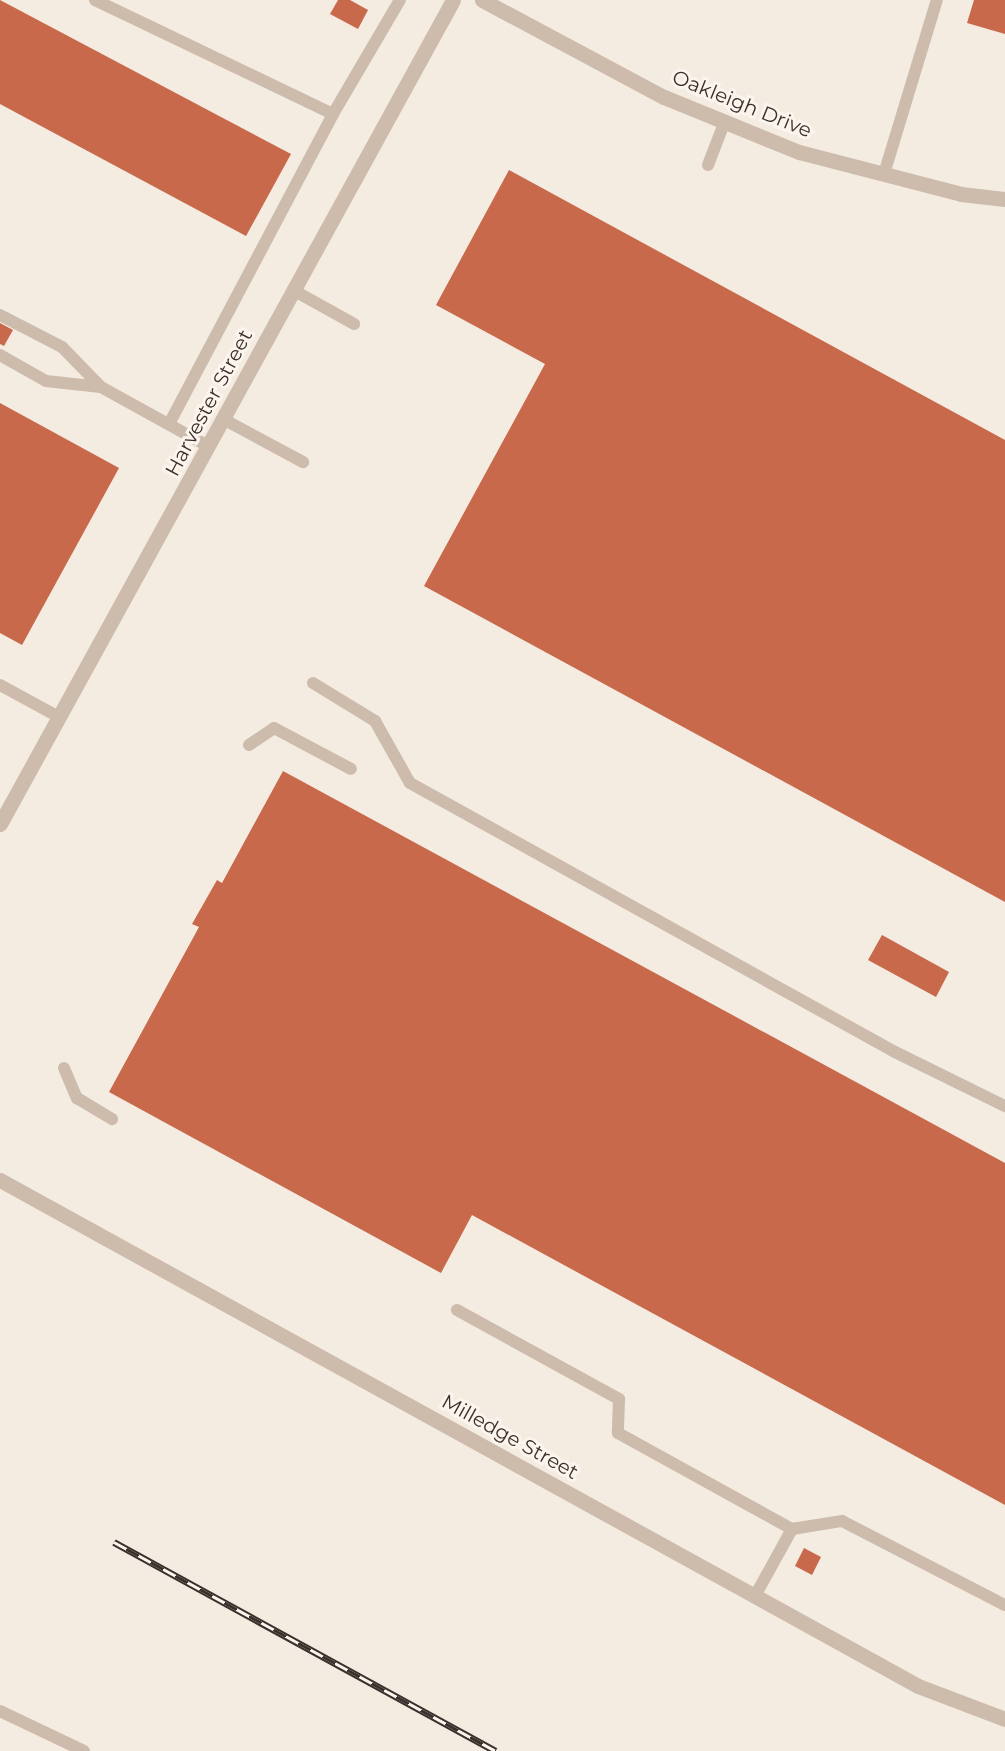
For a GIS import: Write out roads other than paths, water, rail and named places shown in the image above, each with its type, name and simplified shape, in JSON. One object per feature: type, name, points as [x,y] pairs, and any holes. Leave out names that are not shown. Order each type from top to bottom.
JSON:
[{"type":"street","name":"Harvester Street","points":[[0,825],[453,0]]},
{"type":"street","name":"Oakleigh Drive","points":[[482,0],[664,97],[799,152],[961,194],[1005,200]]},
{"type":"street","name":"Milledge Street","points":[[0,1180],[918,1686],[1005,1719]]},
{"type":"lane","points":[[95,0],[333,114]]},
{"type":"lane","points":[[169,424],[333,114],[400,0]]},
{"type":"lane","points":[[884,174],[937,0]]},
{"type":"lane","points":[[708,165],[725,121]]},
{"type":"lane","points":[[293,291],[354,324]]},
{"type":"lane","points":[[0,315],[62,347],[101,387],[208,446]]},
{"type":"lane","points":[[0,355],[46,381],[101,387]]},
{"type":"lane","points":[[223,419],[303,462]]},
{"type":"lane","points":[[313,683],[375,721],[410,783],[893,1051],[1005,1106]]},
{"type":"lane","points":[[0,685],[59,717]]},
{"type":"lane","points":[[249,745],[274,728],[351,769]]},
{"type":"lane","points":[[64,1068],[77,1098],[112,1119]]},
{"type":"lane","points":[[457,1310],[619,1399],[618,1433],[792,1529],[842,1521],[1005,1605]]},
{"type":"lane","points":[[755,1596],[792,1529]]},
{"type":"lane","points":[[0,1711],[84,1751]]},
{"type":"railway","points":[[114,1542],[496,1751]]}]
